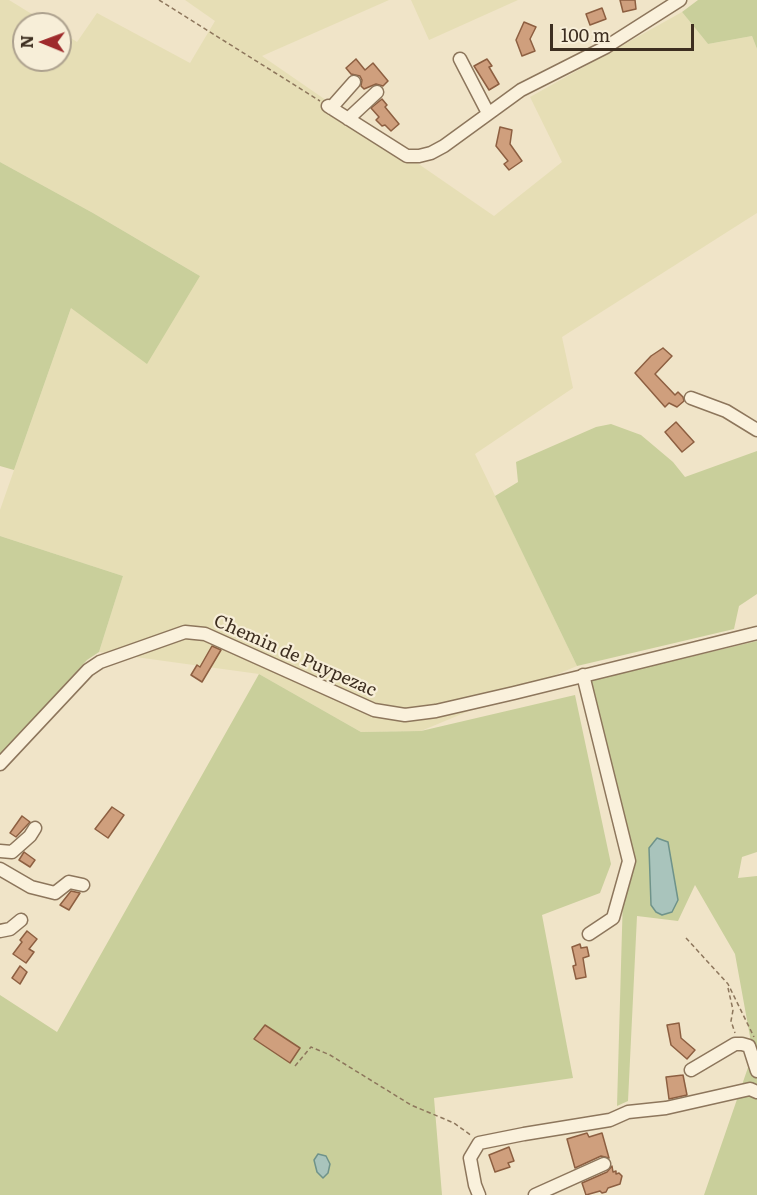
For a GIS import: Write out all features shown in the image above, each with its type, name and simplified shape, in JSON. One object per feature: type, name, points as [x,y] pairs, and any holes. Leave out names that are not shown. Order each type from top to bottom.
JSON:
[{"type":"street","points":[[354,82],[329,107],[407,156],[418,156],[444,146],[521,90],[615,42],[680,0]]},
{"type":"street","points":[[460,58],[488,113]]},
{"type":"street","points":[[348,119],[377,92]]},
{"type":"street","points":[[691,398],[726,411],[757,430]]},
{"type":"street","name":"Chemin de Puypezac","points":[[0,764],[88,670],[100,662],[185,633],[205,634],[374,710],[405,715],[435,711],[757,633]]},
{"type":"street","points":[[583,675],[629,861],[613,918],[589,934]]},
{"type":"street","points":[[0,851],[12,852],[30,836],[35,828]]},
{"type":"street","points":[[0,869],[31,887],[56,893],[69,882],[83,885]]},
{"type":"street","points":[[0,931],[10,929],[21,920]]},
{"type":"street","points":[[691,1070],[735,1044],[742,1044],[749,1046],[757,1071]]},
{"type":"street","points":[[479,1195],[470,1158],[480,1143],[609,1120],[628,1112],[666,1108],[750,1089],[757,1092]]},
{"type":"street","points":[[535,1195],[604,1164]]},
{"type":"path","points":[[159,0],[329,107]]},
{"type":"path","points":[[686,938],[728,984],[757,1043]]},
{"type":"path","points":[[728,984],[733,1010],[731,1021],[734,1032],[742,1044]]},
{"type":"path","points":[[295,1066],[311,1047],[330,1055],[411,1105],[454,1123],[480,1143]]},
{"type":"shaded area","points":[[0,0],[9,0],[28,12],[12,12],[12,72],[72,72],[72,39],[77,42],[97,13],[190,63],[215,21],[185,0],[389,0],[262,56],[494,216],[562,162],[530,97],[682,12],[708,44],[752,36],[757,49],[757,213],[562,337],[573,388],[475,454],[577,666],[421,731],[361,732],[259,674],[99,652],[123,576],[0,536],[0,510],[71,308],[200,276],[0,162]]},
{"type":"shaded area","points":[[411,0],[518,0],[429,40]]},
{"type":"green space","points":[[698,0],[757,0],[757,49],[752,36],[708,44],[682,12]]},
{"type":"green space","points":[[0,162],[200,276],[147,364],[71,308],[14,470],[0,466]]},
{"type":"green space","points":[[611,424],[641,435],[673,462],[685,477],[757,451],[757,594],[739,606],[734,629],[577,666],[495,496],[518,482],[516,462],[596,427]]},
{"type":"green space","points":[[0,536],[123,576],[99,652],[87,660],[0,755]]},
{"type":"green space","points":[[757,641],[757,852],[742,857],[738,878],[757,876],[757,1195],[704,1195],[753,1053],[735,954],[695,885],[678,921],[637,916],[628,1101],[617,1106],[624,860],[584,682]]},
{"type":"green space","points":[[259,674],[361,732],[421,731],[575,695],[611,864],[600,893],[542,915],[573,1078],[434,1098],[442,1195],[0,1195],[0,995],[57,1032]]},
{"type":"water","points":[[657,838],[668,842],[678,900],[672,912],[662,915],[656,912],[651,905],[649,848]]},
{"type":"water","points":[[318,1154],[326,1156],[330,1164],[328,1173],[323,1178],[317,1172],[314,1160]]},
{"type":"building","points":[[620,0],[635,0],[636,9],[623,12]]},
{"type":"building","points":[[602,8],[606,19],[590,25],[586,14]]},
{"type":"building","points":[[524,22],[536,27],[530,39],[535,51],[522,56],[516,40]]},
{"type":"building","points":[[356,59],[365,70],[373,63],[388,81],[383,86],[376,84],[364,89],[361,86],[360,76],[351,74],[346,68]]},
{"type":"building","points":[[487,59],[499,84],[489,90],[474,66]]},
{"type":"building","points":[[382,99],[387,105],[385,107],[399,124],[391,131],[376,120],[379,117],[371,108]]},
{"type":"building","points":[[500,127],[512,130],[510,144],[522,161],[509,170],[504,164],[508,161],[496,146]]},
{"type":"building","points":[[663,348],[672,356],[655,374],[675,395],[678,392],[683,397],[684,401],[677,407],[669,403],[665,407],[635,373],[651,356]]},
{"type":"building","points":[[676,422],[694,442],[682,452],[665,432]]},
{"type":"building","points":[[212,646],[221,650],[202,682],[191,675],[197,665],[200,667]]},
{"type":"building","points":[[112,807],[124,815],[108,838],[95,829]]},
{"type":"building","points":[[22,816],[30,822],[16,837],[10,833]]},
{"type":"building","points":[[24,852],[35,860],[30,867],[19,860]]},
{"type":"building","points":[[71,891],[80,893],[69,910],[60,905]]},
{"type":"building","points":[[27,931],[37,939],[29,949],[34,952],[26,963],[13,954]]},
{"type":"building","points":[[580,944],[581,948],[587,947],[589,956],[583,958],[586,977],[576,979],[572,947]]},
{"type":"building","points":[[20,966],[27,972],[20,984],[12,978]]},
{"type":"building","points":[[679,1023],[681,1038],[695,1050],[687,1059],[671,1045],[667,1025]]},
{"type":"building","points":[[265,1025],[300,1048],[290,1063],[254,1039]]},
{"type":"building","points":[[683,1075],[687,1095],[669,1099],[666,1077]]},
{"type":"building","points":[[587,1133],[589,1137],[602,1133],[609,1158],[601,1156],[575,1168],[567,1139]]},
{"type":"building","points":[[509,1147],[514,1161],[508,1163],[510,1167],[495,1172],[489,1155]]},
{"type":"building","points":[[612,1166],[613,1172],[616,1171],[616,1174],[619,1173],[622,1176],[620,1184],[608,1188],[606,1192],[600,1191],[586,1195],[582,1183],[607,1172]]}]
